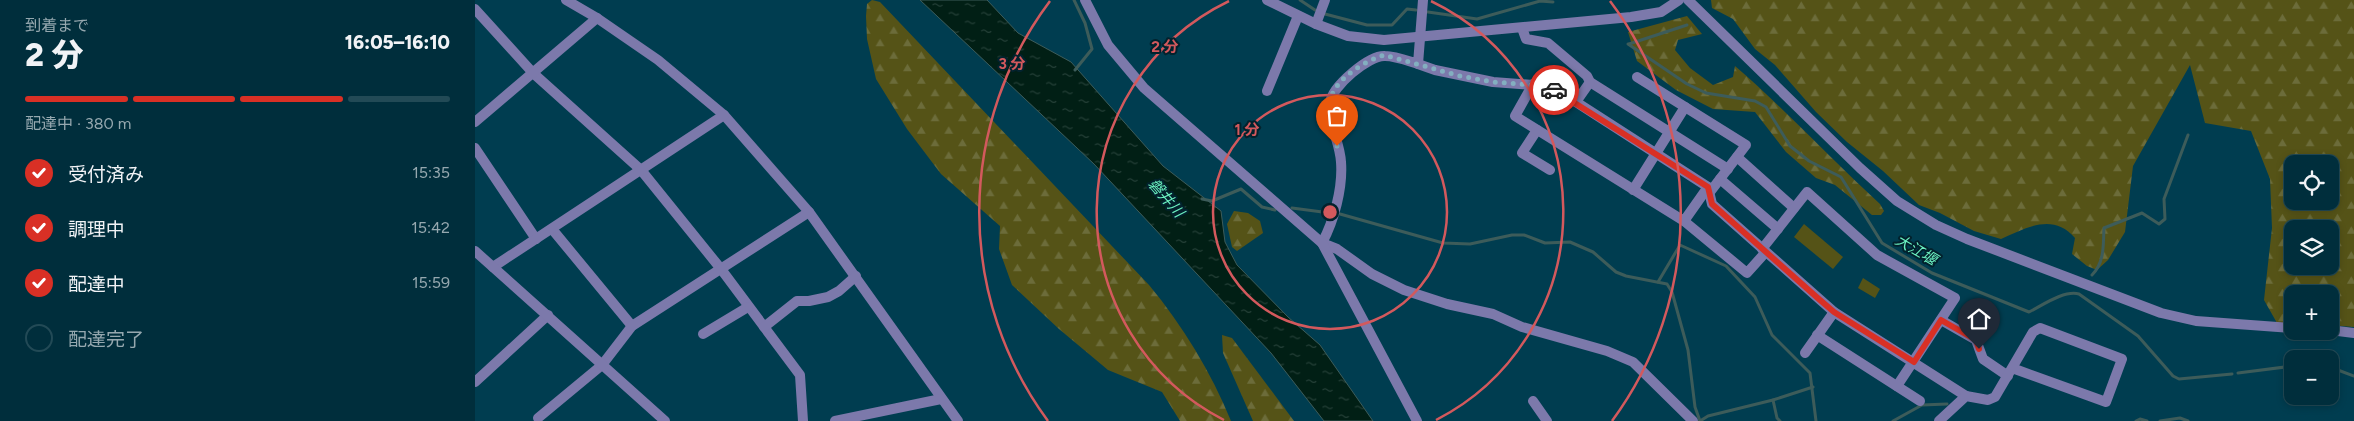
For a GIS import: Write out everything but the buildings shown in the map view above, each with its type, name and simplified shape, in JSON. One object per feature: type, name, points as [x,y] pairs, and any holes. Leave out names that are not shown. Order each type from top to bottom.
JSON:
[{"type":"street","points":[[566,0],[597,18],[658,60],[725,115],[809,212],[958,421]]},
{"type":"street","points":[[1085,0],[1108,45],[1143,88],[1322,243],[1337,249],[1372,274],[1404,290],[1447,304],[1493,314],[1522,327],[1607,351],[1633,362],[1693,421]]},
{"type":"street","points":[[1267,0],[1298,16],[1348,36],[1383,40],[1631,17],[1661,12],[1679,0]]},
{"type":"street","points":[[1316,24],[1325,0]]},
{"type":"street","points":[[1418,64],[1423,0]]},
{"type":"street","points":[[1688,0],[1860,168],[1897,201],[1936,225],[2161,313],[2196,321],[2284,327]]},
{"type":"street","points":[[475,9],[533,73],[641,170],[721,269],[800,375],[803,421]]},
{"type":"street","points":[[1267,91],[1298,16]]},
{"type":"street","points":[[475,122],[597,18]]},
{"type":"street","points":[[1522,28],[1526,39],[1548,43],[1587,76],[1590,82],[1727,169]]},
{"type":"street","points":[[1322,243],[1328,232],[1340,186],[1341,161],[1332,130],[1330,102],[1336,89],[1344,79],[1372,59],[1384,55],[1435,70],[1485,80],[1546,86],[1576,102],[1657,153],[1709,190],[1712,204],[1834,312],[1966,396],[1988,400],[1995,397],[2010,372],[2033,332],[2040,328],[2122,358],[2106,402],[2010,372],[1983,359],[1976,340],[1941,320]]},
{"type":"street","points":[[1637,77],[1746,145],[1684,222]]},
{"type":"street","points":[[1576,102],[1590,82]]},
{"type":"street","points":[[1533,84],[1515,116],[1684,222],[1747,273],[1807,192],[1877,255],[1955,298],[1897,386]]},
{"type":"street","points":[[1633,190],[1685,107]]},
{"type":"street","points":[[493,267],[725,115]]},
{"type":"street","points":[[1537,130],[1522,153],[1550,170]]},
{"type":"street","points":[[475,148],[536,239]]},
{"type":"street","points":[[1737,157],[1794,208]]},
{"type":"street","points":[[1720,179],[1778,229]]},
{"type":"street","points":[[538,418],[602,365],[632,326],[809,212]]},
{"type":"street","points":[[552,229],[632,326]]},
{"type":"street","points":[[1322,243],[1417,421]]},
{"type":"street","points":[[475,251],[665,421]]},
{"type":"street","points":[[764,327],[797,301],[809,301],[828,297],[839,291],[855,276]]},
{"type":"street","points":[[703,334],[748,306]]},
{"type":"street","points":[[1805,353],[1834,312]]},
{"type":"street","points":[[475,382],[547,315]]},
{"type":"street","points":[[2339,331],[2354,332]]},
{"type":"street","points":[[1817,335],[1920,401]]},
{"type":"street","points":[[1939,421],[1966,396]]},
{"type":"street","points":[[835,421],[941,399]]},
{"type":"street","points":[[1533,400],[1547,421]]},
{"type":"green space","points":[[872,0],[880,2],[1149,285],[1195,350],[1215,385],[1231,421],[1180,421],[1162,392],[1108,370],[1059,329],[1012,285],[999,249],[1000,226],[941,174],[907,129],[876,79],[867,39],[867,4]]},
{"type":"green space","points":[[1711,0],[2354,0],[2354,327],[2339,326],[2339,285],[2284,285],[2284,323],[2277,323],[2264,300],[2272,228],[2270,179],[2251,131],[2205,123],[2190,65],[2133,166],[2125,232],[2108,260],[2097,270],[2087,266],[2072,254],[2075,238],[2067,230],[2058,226],[2049,224],[2030,227],[2001,239],[1974,231],[1940,213],[1919,205],[1816,112],[1775,65],[1755,49],[1733,19],[1712,8]]},
{"type":"green space","points":[[1687,16],[1702,34],[1678,40],[1675,50],[1690,68],[1713,85],[1733,77],[1735,66],[1880,204],[1884,211],[1881,215],[1872,215],[1835,185],[1816,178],[1786,152],[1755,112],[1713,109],[1676,90],[1637,61],[1628,32]]},
{"type":"green space","points":[[1234,211],[1248,213],[1260,221],[1263,233],[1237,251],[1232,247],[1227,224]]},
{"type":"green space","points":[[1804,224],[1843,257],[1833,269],[1794,237]]},
{"type":"green space","points":[[1863,278],[1880,289],[1875,298],[1858,288]]},
{"type":"green space","points":[[1222,335],[1232,338],[1294,421],[1253,421],[1223,353]]},
{"type":"water","name":"磐井川","points":[[920,0],[987,0],[1018,33],[1071,62],[1163,166],[1221,211],[1225,242],[1237,265],[1288,317],[1320,345],[1373,421],[1324,421],[1271,353],[1094,164]]},
{"type":"waterway","name":"大江堰","points":[[1074,0],[1085,23],[1092,49],[1075,70]]},
{"type":"waterway","name":"大江堰","points":[[1300,0],[1315,10]]},
{"type":"waterway","name":"大江堰","points":[[1428,12],[1477,19],[1540,1],[1553,2]]},
{"type":"waterway","name":"大江堰","points":[[1325,14],[1367,25],[1392,25],[1407,9],[1416,10]]},
{"type":"waterway","points":[[1629,44],[1687,25]]},
{"type":"waterway","name":"大江堰","points":[[1628,44],[1687,84],[1706,93],[1755,101],[1766,107],[1790,146],[1809,161],[1841,177],[1882,243],[1932,273],[2029,312],[2060,296],[2073,293],[2079,294],[2138,336],[2173,376],[2179,379],[2232,374]]},
{"type":"waterway","points":[[2092,275],[2101,259],[2104,228],[2142,213],[2159,224],[2165,219],[2164,199],[2188,135]]},
{"type":"waterway","points":[[1202,199],[1212,201],[1241,189],[1262,207],[1275,210]]},
{"type":"waterway","points":[[1292,208],[1330,213]]},
{"type":"waterway","points":[[1340,214],[1443,243],[1470,244],[1512,235],[1524,235],[1545,243],[1570,242],[1593,252],[1616,272],[1626,276],[1667,284],[1672,292],[1688,350],[1695,407],[1700,421]]},
{"type":"waterway","points":[[1658,282],[1680,245],[1726,266],[1755,297],[1772,335],[1810,373],[1816,421]]},
{"type":"waterway","name":"大江堰","points":[[2238,373],[2284,367]]},
{"type":"waterway","name":"大江堰","points":[[2339,370],[2354,376]]},
{"type":"waterway","points":[[1700,421],[1708,416],[1773,400],[1813,387]]},
{"type":"waterway","points":[[1773,400],[1777,418],[1780,421]]},
{"type":"waterway","points":[[1893,421],[1922,405],[1947,404]]},
{"type":"waterway","points":[[2160,421],[2180,418],[2188,421]]},
{"type":"waterway","points":[[2136,421],[2140,419],[2147,421]]},
{"type":"way so far","points":[[1337,146],[1332,130],[1330,102],[1336,89],[1344,79],[1372,59],[1384,55],[1460,76],[1493,82],[1533,84],[1546,86],[1554,90]]},
{"type":"route","points":[[1554,90],[1576,102],[1708,187],[1712,204],[1765,253],[1834,312],[1914,362],[1941,320],[1976,340],[1979,349]]}]
